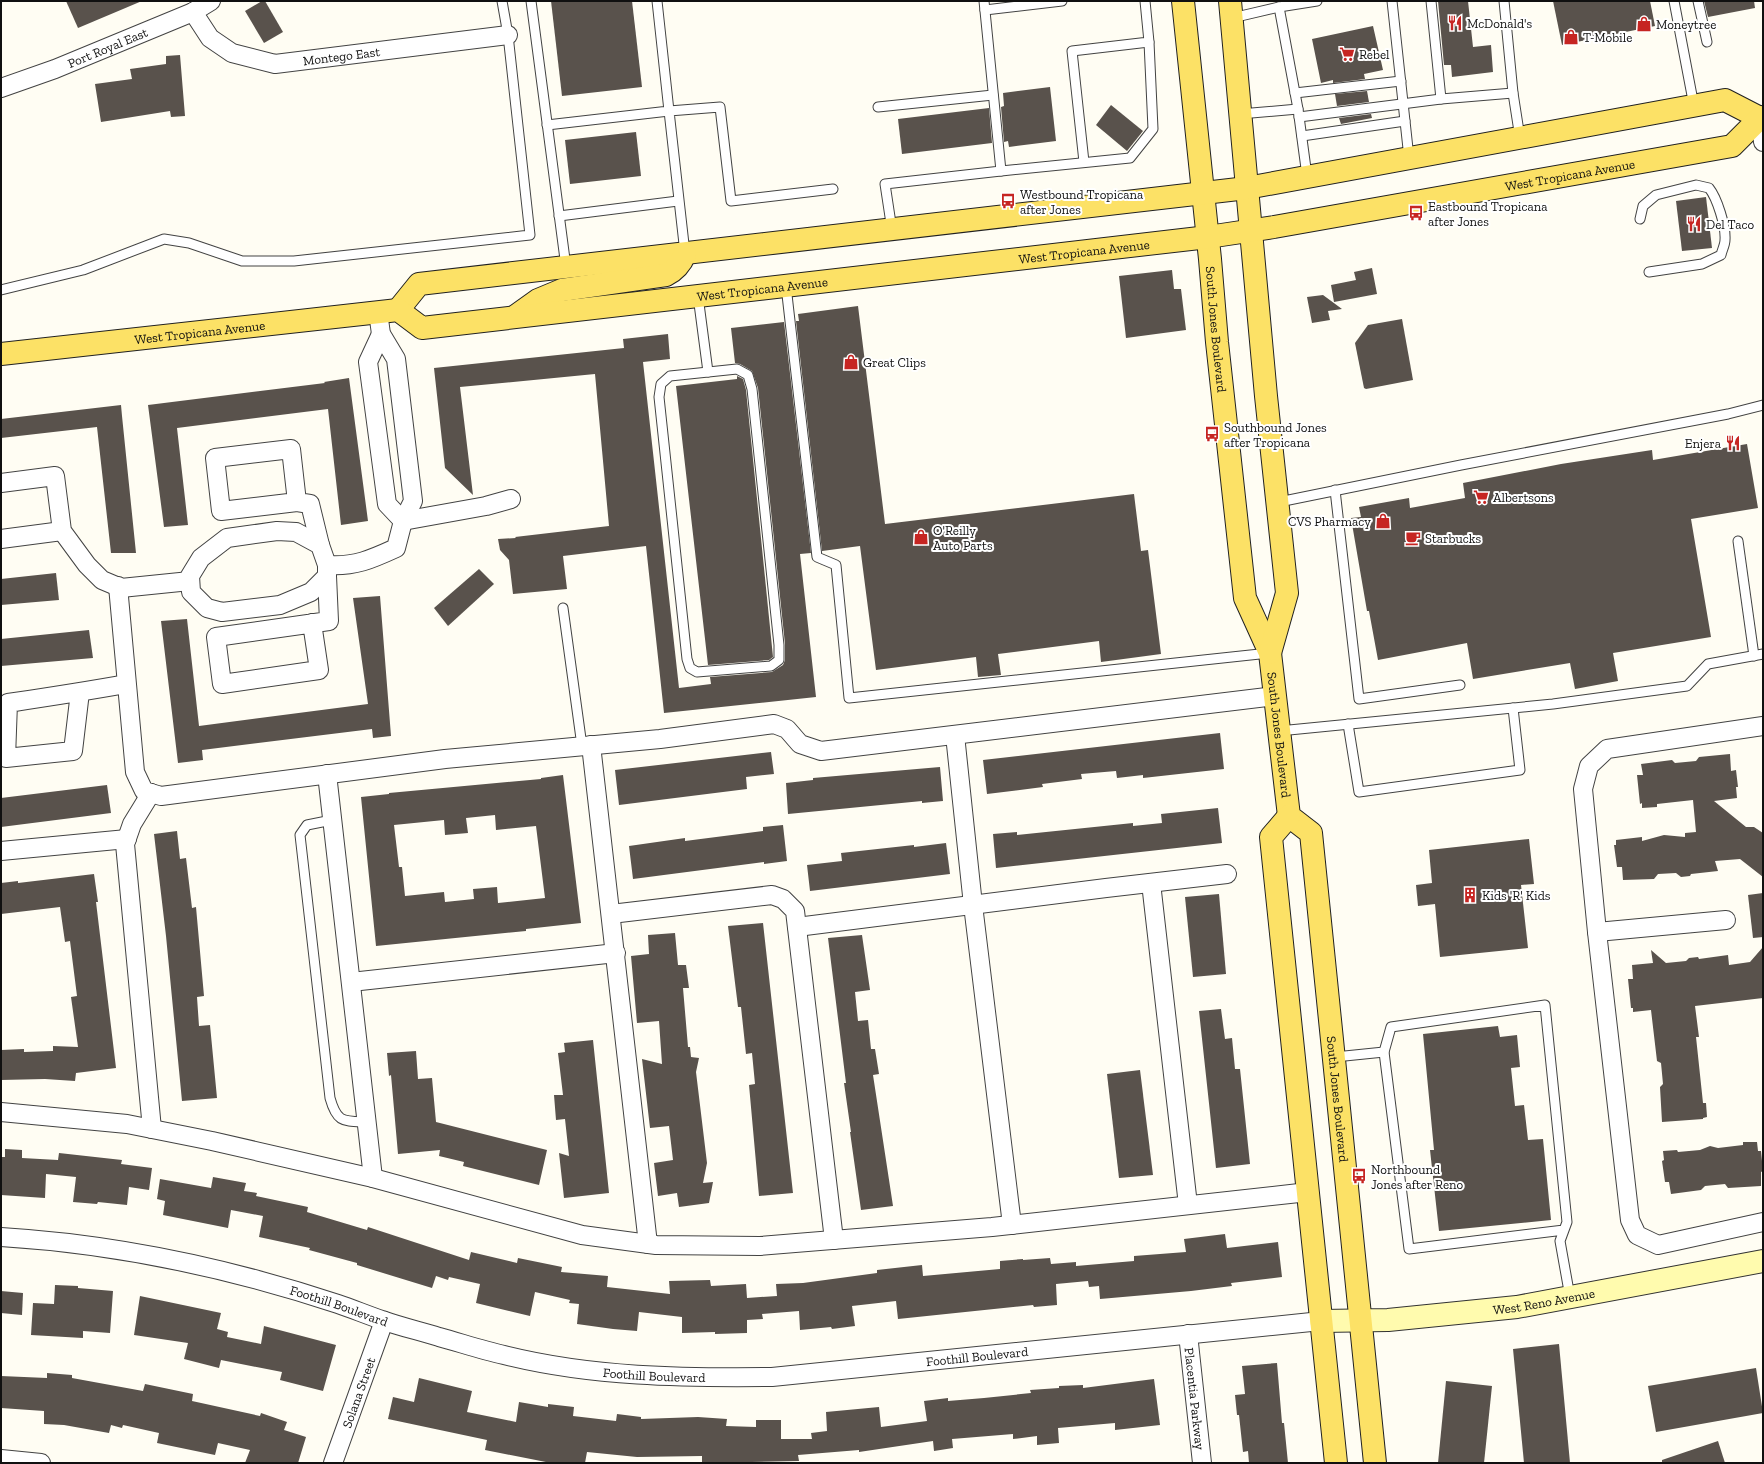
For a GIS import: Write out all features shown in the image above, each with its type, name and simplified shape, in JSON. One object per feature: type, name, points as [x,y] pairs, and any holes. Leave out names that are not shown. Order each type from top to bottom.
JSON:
[{"type":"main road","name":"South Jones Boulevard","points":[[1184,1],[1217,342],[1245,598],[1270,653],[1289,816],[1311,833],[1376,1463]]},
{"type":"main road","name":"South Jones Boulevard","points":[[1231,10],[1250,231],[1279,502],[1287,593],[1270,653]]},
{"type":"main road","points":[[388,311],[419,284],[1247,188],[1725,100],[1761,117]]},
{"type":"main road","name":"West Tropicana Avenue","points":[[1,354],[388,311],[422,328],[1208,237],[1250,231],[1732,146],[1761,117]]},
{"type":"main road","points":[[514,317],[538,300],[562,290],[666,275],[675,271],[682,262],[685,254]]},
{"type":"main road","name":"South Jones Boulevard","points":[[1289,816],[1271,837],[1336,1463]]},
{"type":"street","name":"Port Royal East","points":[[1,88],[55,69],[194,12],[211,1]]},
{"type":"street","name":"Montego East","points":[[194,12],[210,38],[232,53],[275,64],[508,35]]},
{"type":"street","points":[[1761,117],[1763,142]]},
{"type":"street","points":[[388,311],[381,334],[368,362],[387,504],[403,521]]},
{"type":"street","points":[[320,545],[296,532],[277,531],[227,538],[200,558],[190,576],[191,592],[207,608],[222,612],[280,605],[311,592],[327,571],[336,566],[367,562],[396,548],[403,521],[413,501],[396,359],[381,334]]},
{"type":"street","points":[[296,502],[291,449],[215,458],[221,511],[296,502],[310,504],[327,571],[329,621],[216,637],[222,684],[319,670],[312,624]]},
{"type":"street","points":[[1,483],[55,476],[62,531],[87,564],[102,580],[118,586],[128,587],[190,581]]},
{"type":"street","points":[[403,521],[486,506],[511,499]]},
{"type":"street","points":[[1,539],[62,531]]},
{"type":"street","points":[[118,586],[135,772],[144,791],[161,796],[445,759],[660,739],[774,724],[786,729],[800,744],[820,751],[1275,696]]},
{"type":"street","points":[[80,692],[73,752],[6,758],[8,703],[126,684]]},
{"type":"street","points":[[1763,726],[1607,749],[1589,766],[1583,789],[1597,932],[1630,1220],[1637,1235],[1658,1245],[1763,1222]]},
{"type":"street","points":[[955,734],[973,905],[1012,1225]]},
{"type":"street","points":[[587,746],[616,954],[648,1244]]},
{"type":"street","points":[[327,774],[373,1178]]},
{"type":"street","points":[[151,793],[132,824],[124,844],[152,1129]]},
{"type":"street","points":[[1,851],[126,839]]},
{"type":"street","points":[[798,928],[1227,874]]},
{"type":"street","points":[[1151,883],[1188,1205]]},
{"type":"street","points":[[611,914],[772,896],[782,899],[796,911],[834,1240]]},
{"type":"street","points":[[1597,932],[1726,920]]},
{"type":"street","points":[[351,982],[616,954]]},
{"type":"street","points":[[1,1112],[126,1124],[212,1141],[373,1178],[582,1236],[648,1244],[760,1246],[1012,1225],[1308,1192]]},
{"type":"street","name":"Foothill Boulevard","points":[[1,1237],[76,1244],[175,1261],[337,1304],[384,1321],[504,1355],[564,1367],[625,1374],[698,1378],[772,1377],[1321,1321]]},
{"type":"street","name":"West Reno Avenue","points":[[1321,1321],[1388,1320],[1517,1307],[1763,1261]]},
{"type":"street","name":"Solana Street","points":[[333,1463],[384,1321]]},
{"type":"street","name":"Placentia Parkway","points":[[1188,1334],[1202,1463]]},
{"type":"street","points":[[1,1459],[42,1463]]},
{"type":"lane","points":[[1,290],[83,270],[164,239],[189,243],[242,261],[294,261],[530,235],[508,35],[502,1]]},
{"type":"lane","points":[[531,1],[566,268]]},
{"type":"lane","points":[[657,1],[685,254]]},
{"type":"lane","points":[[1001,171],[985,6],[1062,1]]},
{"type":"lane","points":[[892,230],[885,184],[1130,158],[1153,129],[1149,42],[1145,1]]},
{"type":"lane","points":[[1231,10],[1279,7],[1317,1]]},
{"type":"lane","points":[[1392,1],[1409,158]]},
{"type":"lane","points":[[1431,1],[1441,99]]},
{"type":"lane","points":[[1504,1],[1512,93],[1520,138]]},
{"type":"lane","points":[[1674,1],[1694,106]]},
{"type":"lane","points":[[1698,1],[1707,42]]},
{"type":"lane","points":[[1279,7],[1296,93],[1307,176]]},
{"type":"lane","points":[[1084,162],[1072,51],[1149,42]]},
{"type":"lane","points":[[1296,93],[1401,81]]},
{"type":"lane","points":[[1240,114],[1299,113],[1512,93]]},
{"type":"lane","points":[[878,107],[931,100],[993,95]]},
{"type":"lane","points":[[547,125],[669,111],[720,107],[731,201],[833,190]]},
{"type":"lane","points":[[1302,136],[1405,121]]},
{"type":"lane","points":[[1640,219],[1643,206],[1656,195],[1696,185],[1709,188],[1714,194],[1721,215],[1725,239],[1721,255],[1702,264],[1649,272]]},
{"type":"lane","points":[[559,216],[678,201]]},
{"type":"lane","points":[[786,286],[817,557],[836,565],[849,698],[1270,653]]},
{"type":"lane","points":[[698,296],[708,372]]},
{"type":"lane","points":[[737,369],[748,375],[752,389],[780,645],[780,660],[771,666],[697,672],[690,668],[687,659],[659,397],[661,384],[670,376],[708,372],[737,369]]},
{"type":"lane","points":[[1279,502],[1721,415],[1763,405]]},
{"type":"lane","points":[[1335,490],[1359,699],[1460,685]]},
{"type":"lane","points":[[1279,731],[1513,708],[1687,686],[1708,664],[1758,655],[1738,540]]},
{"type":"lane","points":[[563,608],[587,746]]},
{"type":"lane","points":[[1348,724],[1359,792],[1520,770],[1513,708]]},
{"type":"lane","points":[[332,820],[307,825],[300,835],[306,899],[330,1098],[334,1112],[344,1121],[367,1122]]},
{"type":"lane","points":[[1564,1230],[1409,1249],[1384,1052],[1391,1026],[1545,1005],[1568,1222],[1560,1241],[1570,1297]]},
{"type":"lane","points":[[1335,1057],[1384,1052]]},
{"type":"building","points":[[66,1],[142,1],[78,28]]},
{"type":"building","points":[[262,1],[265,1],[283,32],[264,43],[245,11]]},
{"type":"building","points":[[551,1],[632,1],[642,87],[562,96]]},
{"type":"building","name":"McDonald's","points":[[1438,1],[1468,1],[1473,47],[1491,45],[1493,72],[1452,77],[1451,65],[1444,65]]},
{"type":"building","points":[[1553,1],[1650,1],[1655,26],[1562,45]]},
{"type":"building","points":[[1704,1],[1754,1],[1755,8],[1708,17]]},
{"type":"building","name":"Rebel","points":[[1373,26],[1383,70],[1364,74],[1365,79],[1333,83],[1333,80],[1321,83],[1312,39]]},
{"type":"building","points":[[180,55],[185,116],[171,117],[170,111],[101,122],[95,84],[132,79],[130,69],[166,64],[166,56]]},
{"type":"building","points":[[1050,87],[1056,141],[1009,147],[1008,141],[1004,142],[1001,107],[1004,106],[1003,93]]},
{"type":"building","points":[[1367,91],[1369,102],[1337,106],[1335,94]]},
{"type":"building","points":[[1111,105],[1143,131],[1127,151],[1096,125]]},
{"type":"building","points":[[989,108],[992,143],[902,154],[898,119]]},
{"type":"building","points":[[1371,114],[1372,118],[1341,124],[1339,118]]},
{"type":"building","points":[[636,132],[641,176],[570,184],[565,140]]},
{"type":"building","name":"Del Taco","points":[[1706,197],[1712,248],[1682,251],[1676,201]]},
{"type":"building","points":[[1372,268],[1377,294],[1334,302],[1331,285],[1356,280],[1354,272]]},
{"type":"building","points":[[1172,270],[1174,289],[1181,289],[1186,330],[1126,338],[1119,276]]},
{"type":"building","points":[[1323,295],[1342,309],[1328,311],[1330,320],[1312,323],[1307,297]]},
{"type":"building","points":[[858,306],[885,524],[1134,494],[1141,551],[1148,550],[1161,654],[1101,662],[1099,641],[998,654],[1001,675],[978,677],[976,657],[876,670],[860,546],[822,551],[796,321],[799,321],[798,314]]},
{"type":"building","points":[[1402,319],[1413,380],[1366,389],[1364,388],[1355,343],[1368,325]]},
{"type":"building","points":[[784,322],[811,553],[800,554],[816,697],[664,713],[646,546],[563,556],[567,589],[513,594],[509,560],[500,550],[498,539],[609,526],[595,374],[460,387],[473,495],[445,468],[434,368],[624,348],[623,339],[668,334],[670,359],[643,362],[679,688],[711,684],[710,677],[772,672],[783,665],[785,660],[785,644],[758,388],[752,371],[740,364],[735,363],[731,328]]},
{"type":"building","points":[[737,376],[743,379],[746,390],[773,657],[769,660],[708,665],[676,386],[737,379]]},
{"type":"building","points":[[349,378],[368,521],[341,525],[328,409],[177,428],[188,525],[164,527],[148,405],[325,383],[324,382]]},
{"type":"building","points":[[121,405],[136,553],[111,553],[97,427],[1,438],[1,419]]},
{"type":"building","points":[[1747,444],[1758,508],[1691,519],[1711,637],[1613,653],[1618,681],[1575,689],[1570,663],[1473,679],[1467,643],[1378,660],[1369,611],[1367,611],[1351,518],[1361,517],[1359,507],[1409,498],[1410,508],[1465,498],[1463,483],[1561,464],[1652,450],[1653,460]]},
{"type":"building","points":[[479,569],[494,584],[448,626],[434,608]]},
{"type":"building","points":[[56,573],[59,600],[1,605],[1,579]]},
{"type":"building","points":[[380,596],[391,736],[373,738],[372,729],[202,750],[203,760],[178,763],[161,621],[187,619],[199,726],[368,704],[353,598]]},
{"type":"building","points":[[89,630],[93,658],[1,666],[1,639]]},
{"type":"building","points":[[1220,733],[1224,769],[1143,778],[1143,775],[1117,778],[1116,771],[1081,774],[1082,779],[1042,784],[1043,787],[987,794],[983,760]]},
{"type":"building","points":[[771,752],[774,774],[746,777],[747,789],[619,805],[615,770]]},
{"type":"building","points":[[1730,754],[1731,771],[1736,770],[1738,787],[1736,787],[1737,798],[1714,801],[1746,827],[1754,827],[1763,833],[1763,877],[1740,859],[1715,861],[1718,871],[1691,874],[1690,876],[1681,877],[1676,873],[1658,874],[1654,879],[1623,880],[1622,867],[1617,867],[1614,845],[1616,845],[1616,840],[1642,837],[1642,841],[1664,835],[1685,837],[1685,833],[1696,832],[1693,800],[1657,804],[1657,807],[1642,808],[1642,803],[1640,804],[1637,775],[1643,775],[1641,764],[1672,760],[1675,763],[1696,761],[1699,757]]},
{"type":"building","points":[[940,767],[943,801],[922,803],[922,801],[788,814],[786,783],[813,780],[813,778]]},
{"type":"building","points":[[563,775],[581,923],[526,929],[526,931],[376,946],[361,797]],"holes":[[[495,815],[496,830],[536,826],[545,898],[498,903],[497,887],[473,889],[474,899],[445,902],[444,892],[405,896],[402,867],[399,867],[394,825],[444,820],[445,835],[468,833],[466,818]]]},
{"type":"building","points":[[107,785],[111,813],[1,827],[1,798]]},
{"type":"building","points":[[1218,808],[1222,843],[996,868],[993,834],[1017,832],[1017,835],[1133,823],[1133,826],[1162,823],[1161,814]]},
{"type":"building","points":[[783,825],[787,861],[764,864],[764,862],[633,879],[629,846],[685,838],[685,841],[763,831],[763,827]]},
{"type":"building","points":[[177,831],[180,859],[186,858],[192,908],[196,907],[204,996],[197,997],[199,1026],[210,1025],[217,1098],[182,1101],[166,936],[154,834]]},
{"type":"building","name":"Kids 'R' Kids","points":[[1529,839],[1534,884],[1521,885],[1528,948],[1440,957],[1435,904],[1418,906],[1416,885],[1432,883],[1429,850]]},
{"type":"building","points":[[946,843],[950,874],[810,891],[807,865],[842,861],[841,853]]},
{"type":"building","points":[[94,874],[116,1068],[76,1073],[75,1081],[45,1079],[1,1080],[1,1050],[24,1049],[24,1052],[53,1051],[53,1046],[78,1047],[71,997],[77,996],[70,941],[65,942],[60,907],[1,914],[1,883],[18,881],[18,883]]},
{"type":"building","points":[[1763,893],[1763,937],[1753,938],[1748,895]]},
{"type":"building","points":[[1219,894],[1226,974],[1193,977],[1185,897]]},
{"type":"building","points":[[763,923],[793,1193],[759,1196],[749,1085],[755,1084],[752,1053],[746,1054],[741,1007],[738,1007],[728,926]]},
{"type":"building","points":[[675,933],[678,965],[686,965],[689,988],[683,988],[688,1047],[690,1047],[691,1057],[699,1058],[696,1072],[707,1163],[703,1183],[713,1182],[709,1203],[679,1207],[677,1193],[658,1196],[654,1163],[673,1160],[669,1126],[650,1128],[642,1059],[662,1064],[659,1021],[637,1023],[631,956],[649,954],[648,935]]},
{"type":"building","points":[[862,935],[870,990],[855,992],[858,1021],[868,1020],[871,1049],[875,1049],[879,1074],[873,1075],[893,1206],[861,1210],[844,1083],[846,1083],[828,938]]},
{"type":"building","points":[[1763,947],[1763,998],[1695,1006],[1699,1037],[1696,1037],[1703,1103],[1706,1103],[1707,1117],[1703,1119],[1662,1122],[1660,1087],[1663,1084],[1661,1063],[1657,1061],[1651,1010],[1633,1012],[1633,1008],[1631,1008],[1628,979],[1633,979],[1632,965],[1653,963],[1651,950],[1666,963],[1686,961],[1689,958],[1698,957],[1699,959],[1728,955],[1729,965],[1750,962]]},
{"type":"building","points":[[1221,1009],[1225,1039],[1232,1038],[1235,1069],[1240,1069],[1250,1164],[1216,1168],[1199,1011]]},
{"type":"building","points":[[1498,1026],[1500,1037],[1517,1035],[1520,1067],[1511,1068],[1515,1106],[1524,1105],[1528,1140],[1543,1139],[1551,1220],[1439,1231],[1430,1150],[1434,1150],[1423,1034]]},
{"type":"building","points":[[593,1040],[609,1193],[564,1198],[559,1153],[569,1156],[565,1119],[556,1120],[554,1095],[563,1095],[558,1053],[565,1052],[564,1043]]},
{"type":"building","points":[[416,1051],[418,1079],[432,1078],[436,1122],[547,1150],[539,1185],[463,1166],[464,1162],[439,1156],[440,1150],[398,1154],[391,1075],[389,1076],[387,1053]]},
{"type":"building","points":[[1140,1070],[1153,1175],[1119,1178],[1107,1074]]},
{"type":"building","points":[[1743,1142],[1757,1142],[1758,1151],[1761,1151],[1763,1171],[1761,1172],[1761,1186],[1728,1188],[1725,1184],[1705,1186],[1701,1190],[1671,1194],[1669,1182],[1665,1182],[1662,1161],[1664,1160],[1663,1151],[1677,1150],[1678,1152],[1700,1150],[1710,1146],[1718,1148],[1743,1145]]},
{"type":"building","points":[[5,1149],[22,1150],[22,1158],[58,1160],[59,1153],[122,1160],[121,1164],[152,1168],[149,1190],[129,1187],[127,1205],[98,1202],[97,1204],[73,1202],[76,1177],[46,1174],[45,1198],[1,1195],[1,1157],[5,1157]]},
{"type":"building","points":[[213,1177],[246,1183],[244,1191],[257,1193],[256,1196],[308,1207],[307,1212],[367,1230],[368,1227],[469,1260],[471,1252],[517,1263],[518,1258],[562,1267],[561,1272],[608,1276],[607,1287],[670,1294],[669,1281],[710,1280],[711,1286],[746,1284],[747,1298],[777,1296],[776,1284],[803,1283],[877,1273],[877,1270],[922,1265],[923,1276],[1000,1269],[1000,1261],[1023,1259],[1050,1258],[1051,1264],[1076,1262],[1076,1266],[1134,1261],[1134,1256],[1186,1252],[1184,1239],[1225,1234],[1227,1248],[1278,1242],[1282,1277],[1231,1283],[1232,1286],[1191,1291],[1100,1299],[1099,1286],[1089,1287],[1088,1281],[1056,1284],[1057,1305],[1034,1307],[1033,1305],[898,1319],[896,1301],[852,1306],[855,1326],[832,1329],[831,1327],[800,1330],[799,1311],[762,1314],[763,1319],[747,1320],[747,1333],[682,1333],[682,1317],[639,1312],[637,1331],[613,1329],[577,1324],[579,1304],[569,1303],[570,1300],[535,1292],[530,1316],[476,1303],[480,1284],[449,1277],[448,1280],[436,1276],[432,1288],[357,1265],[357,1263],[309,1250],[310,1248],[259,1237],[263,1216],[231,1210],[228,1228],[163,1215],[165,1201],[157,1199],[160,1179],[211,1188]]},
{"type":"building","points":[[55,1285],[78,1286],[78,1288],[113,1291],[110,1333],[83,1331],[83,1338],[31,1335],[33,1303],[54,1304]]},
{"type":"building","points":[[1,1291],[23,1293],[22,1315],[1,1313]]},
{"type":"building","points":[[140,1296],[221,1313],[217,1329],[228,1332],[227,1337],[261,1344],[264,1326],[336,1345],[323,1391],[280,1380],[282,1372],[221,1360],[219,1368],[184,1359],[188,1343],[134,1335]]},
{"type":"building","points":[[1559,1344],[1570,1463],[1524,1463],[1513,1349]]},
{"type":"building","points":[[1277,1363],[1282,1423],[1284,1423],[1288,1463],[1249,1463],[1248,1451],[1243,1452],[1235,1395],[1245,1394],[1242,1366]]},
{"type":"building","points":[[1756,1368],[1763,1413],[1656,1432],[1648,1386]]},
{"type":"building","points":[[47,1373],[72,1375],[72,1378],[143,1391],[145,1384],[193,1394],[192,1401],[260,1416],[261,1413],[287,1422],[284,1430],[306,1437],[298,1463],[245,1463],[250,1450],[218,1443],[215,1455],[157,1443],[159,1433],[123,1425],[122,1428],[111,1425],[109,1433],[64,1425],[44,1424],[44,1411],[1,1408],[1,1376],[47,1378]]},
{"type":"building","points":[[419,1378],[472,1391],[467,1412],[516,1422],[519,1402],[548,1407],[548,1404],[574,1407],[573,1416],[616,1421],[617,1414],[641,1417],[641,1419],[698,1417],[727,1419],[726,1426],[756,1427],[756,1420],[781,1420],[781,1439],[812,1439],[811,1433],[827,1431],[826,1412],[879,1407],[881,1427],[927,1421],[924,1401],[948,1398],[948,1401],[984,1398],[1031,1393],[1030,1390],[1059,1388],[1059,1386],[1083,1385],[1083,1388],[1154,1379],[1160,1425],[1115,1430],[1115,1423],[1058,1428],[1059,1443],[1037,1445],[1037,1436],[1013,1439],[1013,1434],[952,1439],[953,1448],[934,1451],[933,1441],[859,1452],[859,1450],[798,1455],[799,1461],[702,1463],[702,1456],[637,1457],[587,1452],[585,1463],[551,1463],[485,1450],[487,1440],[388,1419],[393,1397],[414,1402]]},
{"type":"building","points":[[1446,1381],[1492,1386],[1484,1463],[1438,1463]]},
{"type":"building","points":[[1718,1441],[1725,1463],[1662,1463],[1662,1460]]},
{"type":"place","name":"McDonald's","points":[[1455,23]]},
{"type":"place","name":"Moneytree","points":[[1644,24]]},
{"type":"place","name":"T-Mobile","points":[[1571,37]]},
{"type":"place","name":"Rebel","points":[[1347,54]]},
{"type":"place","name":"Westbound Tropicana after Jones","points":[[1008,201]]},
{"type":"place","name":"Eastbound Tropicana after Jones","points":[[1416,213]]},
{"type":"place","name":"Del Taco","points":[[1694,224]]},
{"type":"place","name":"Great Clips","points":[[851,362]]},
{"type":"place","name":"Southbound Jones after Tropicana","points":[[1212,434]]},
{"type":"place","name":"Enjera","points":[[1733,443]]},
{"type":"place","name":"Albertsons","points":[[1481,497]]},
{"type":"place","name":"CVS Pharmacy","points":[[1383,521]]},
{"type":"place","name":"O'Reilly Auto Parts","points":[[921,537]]},
{"type":"place","name":"Starbucks","points":[[1413,538]]},
{"type":"place","name":"Kids 'R' Kids","points":[[1470,895]]},
{"type":"place","name":"Northbound Jones after Reno","points":[[1359,1176]]}]
